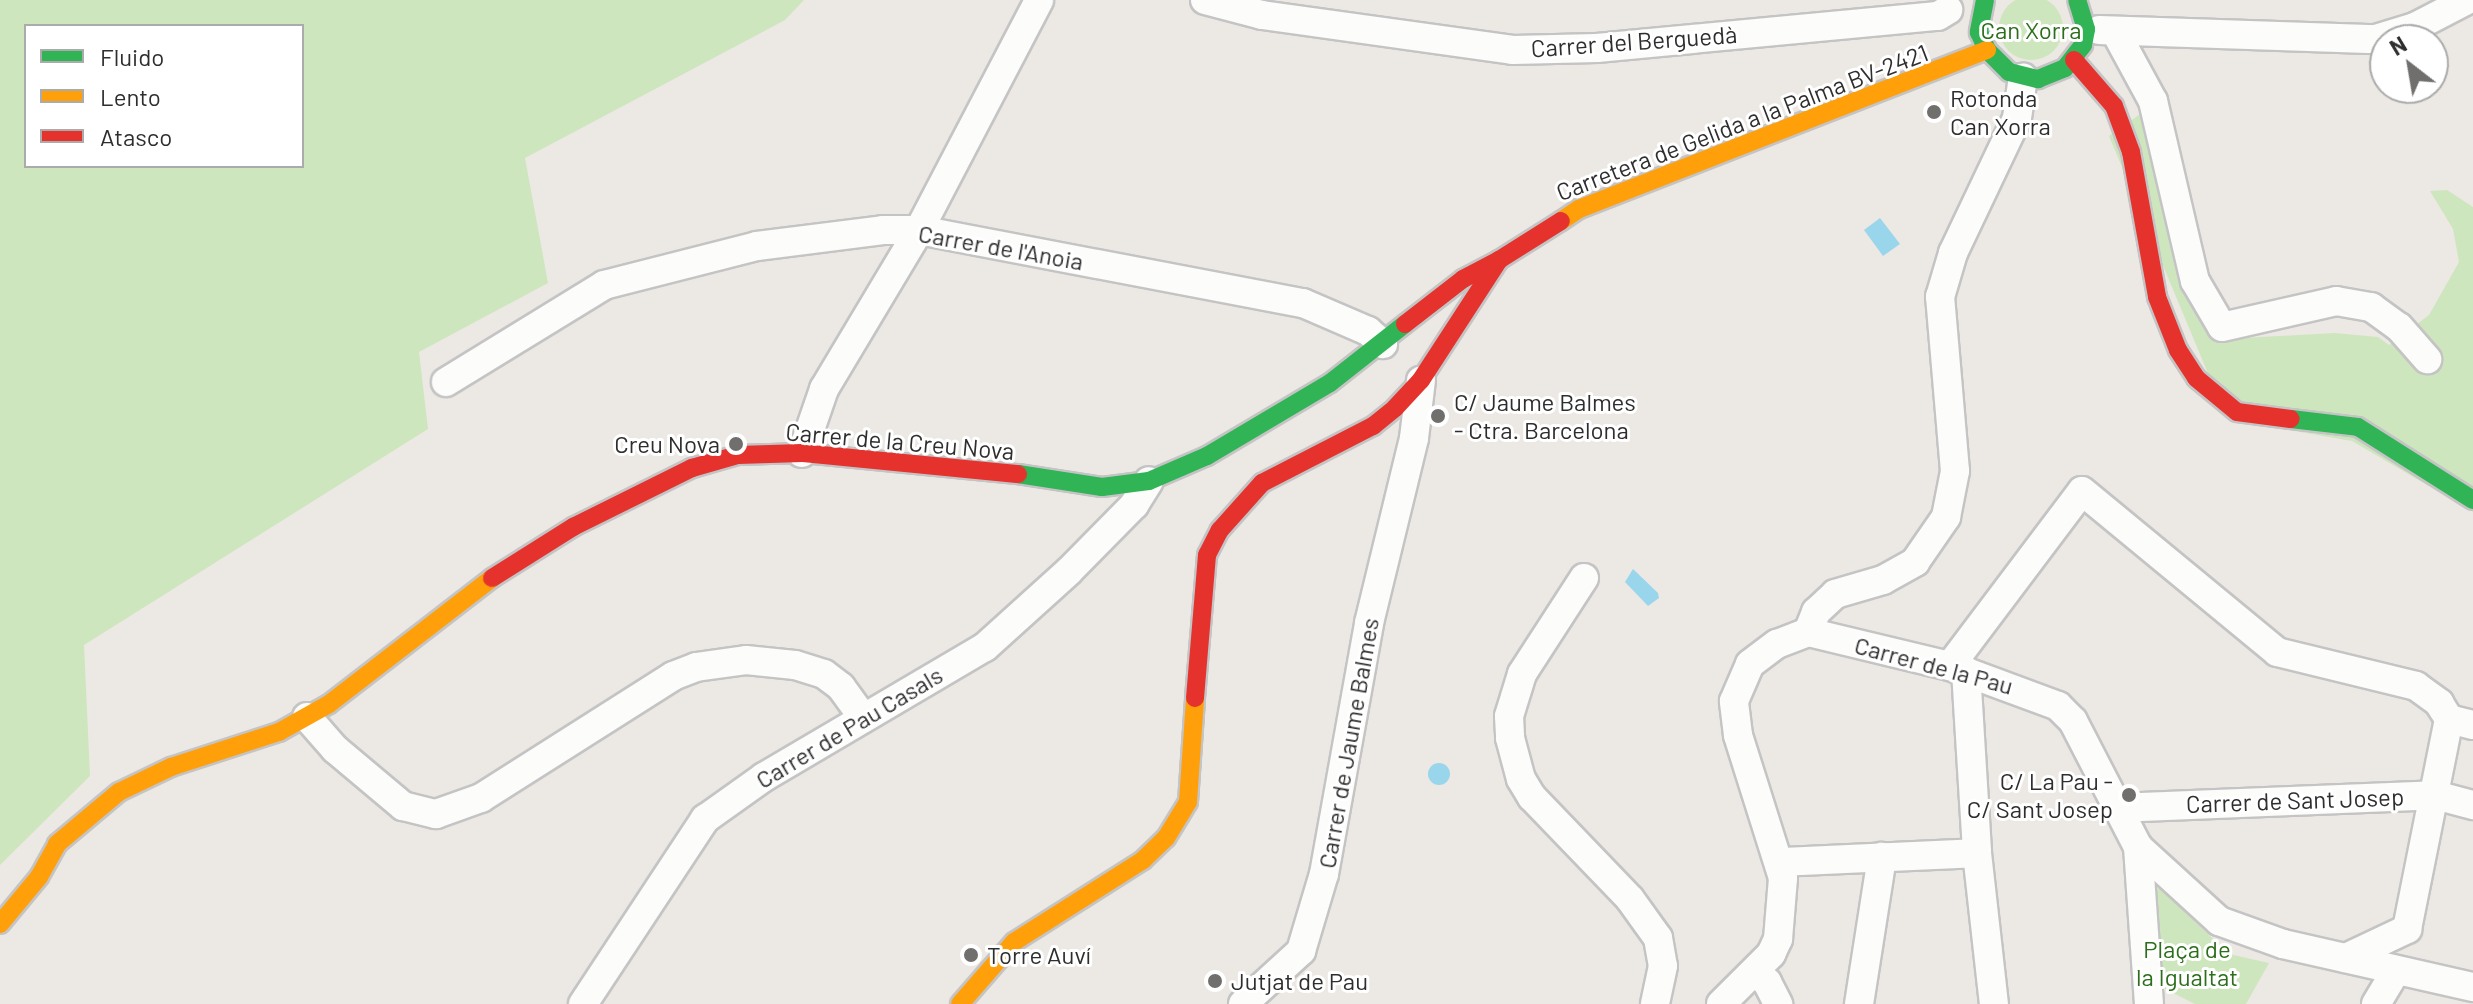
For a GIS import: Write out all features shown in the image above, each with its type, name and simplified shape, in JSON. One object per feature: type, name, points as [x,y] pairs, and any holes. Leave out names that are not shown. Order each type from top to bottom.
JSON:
[{"type":"street","points":[[802,453],[824,389],[919,230],[1039,0]]},
{"type":"street","name":"Carrer del Berguedà","points":[[1205,0],[1262,15],[1513,50],[1597,48],[1934,6],[1982,7]]},
{"type":"street","points":[[1982,7],[1987,50],[2009,72],[2023,77],[2052,76],[2074,60],[2086,29],[2077,0]]},
{"type":"street","points":[[2086,29],[2376,39],[2415,27],[2467,0]]},
{"type":"street","points":[[2115,31],[2153,101],[2195,281],[2222,327],[2336,301],[2371,307],[2399,327],[2427,359]]},
{"type":"street","name":"Carretera de Gelida a la Palma BV-2421","points":[[960,1004],[988,966],[1014,942],[1066,904],[1143,860],[1166,838],[1188,802],[1207,555],[1238,505],[1262,483],[1373,426],[1421,380],[1499,260],[1579,209],[1987,50]]},
{"type":"street","points":[[2074,60],[2104,90],[2119,118],[2131,152],[2157,297],[2178,350],[2196,378],[2237,412],[2358,427],[2473,500]]},
{"type":"street","points":[[1738,1000],[1778,939],[1781,862],[1738,735],[1734,701],[1750,664],[1777,644],[1808,632],[1816,612],[1835,594],[1883,580],[1915,562],[1946,517],[1955,471],[1940,297],[1953,253],[2017,118],[2023,77]]},
{"type":"street","name":"Carrer de l'Anoia","points":[[446,382],[604,285],[757,246],[919,230],[1303,303],[1368,331],[1383,344]]},
{"type":"street","name":"Carrer de la Creu Nova","points":[[0,924],[39,877],[57,844],[119,792],[307,717],[375,670],[422,626],[573,527],[714,461],[802,453],[994,470],[1102,487],[1149,481],[1266,424],[1383,344],[1463,279],[1499,260]]},
{"type":"street","name":"Carrer de Jaume Balmes","points":[[1243,1004],[1301,951],[1321,887],[1369,623],[1406,457],[1414,438],[1421,380]]},
{"type":"street","points":[[1373,426],[1391,434],[1406,457]]},
{"type":"street","name":"Carrer de Pau Casals","points":[[583,1004],[705,819],[863,717],[985,647],[1014,624],[1134,505],[1149,481]]},
{"type":"street","points":[[1994,1004],[1958,668],[2082,491],[2277,652],[2416,686],[2461,722],[2435,795],[2407,929],[2346,958]]},
{"type":"street","points":[[1584,578],[1522,674],[1509,716],[1512,748],[1532,797],[1630,899],[1658,938],[1663,966],[1655,1004]]},
{"type":"street","name":"Carrer de la Pau","points":[[1808,632],[1958,668],[2058,706],[2073,721],[2138,847],[2219,921],[2398,972],[2473,987]]},
{"type":"street","points":[[307,717],[345,758],[403,806],[436,814],[454,812],[481,798],[696,667],[746,660],[795,665],[824,674],[841,687],[863,717]]},
{"type":"street","name":"Carrer de Sant Josep","points":[[2116,808],[2435,795],[2473,805]]},
{"type":"street","points":[[2138,847],[2149,1004]]},
{"type":"street","points":[[1781,862],[1977,853]]},
{"type":"street","points":[[1859,1004],[1882,857]]},
{"type":"street","points":[[2376,1004],[2398,972]]},
{"type":"street","points":[[2398,972],[2398,1004]]},
{"type":"street","points":[[1757,974],[1767,982],[1778,1004]]},
{"type":"green space","name":"Can Xorra","points":[[2019,-1],[2049,2],[2062,22],[2062,34],[2057,46],[2049,54],[2031,60],[2013,54],[2005,46],[1999,28],[2005,10]]},
{"type":"green space","points":[[0,0],[804,0],[785,20],[525,158],[548,283],[419,352],[428,429],[84,645],[90,776],[0,865]]},
{"type":"green space","points":[[2143,112],[2184,288],[2203,323],[2224,339],[2335,333],[2378,337],[2389,345],[2429,315],[2459,262],[2453,229],[2430,191],[2447,190],[2473,207],[2473,512],[2352,441],[2227,419],[2109,136]]},
{"type":"green space","name":"Plaça de la Igualtat","points":[[2160,888],[2229,954],[2269,963],[2246,1004],[2195,1004],[2155,984],[2149,890]]},
{"type":"water","points":[[1880,218],[1900,244],[1883,256],[1864,230]]},
{"type":"water","points":[[1633,569],[1658,593],[1659,598],[1648,606],[1625,582]]},
{"type":"water","points":[[1435,763],[1443,763],[1450,774],[1443,785],[1435,785],[1428,778],[1428,770]]},
{"type":"traffic: fast","points":[[1985,0],[1979,32],[1987,50],[2009,72],[2038,79],[2065,68],[2083,45],[2086,29],[2077,0]]},
{"type":"traffic: fast","points":[[1018,474],[1102,487],[1149,481],[1207,456],[1330,383],[1405,324]]},
{"type":"traffic: fast","points":[[2291,419],[2358,427],[2473,500]]},
{"type":"traffic: slow","points":[[1561,221],[1579,209],[1987,50]]},
{"type":"traffic: slow","points":[[0,924],[39,877],[57,844],[119,792],[171,767],[279,732],[329,704],[492,578]]},
{"type":"traffic: slow","points":[[960,1004],[1014,942],[1143,860],[1166,838],[1188,802],[1195,698]]},
{"type":"traffic: jam","points":[[2074,60],[2114,106],[2131,152],[2157,297],[2178,350],[2196,378],[2237,412],[2291,419]]},
{"type":"traffic: jam","points":[[1195,698],[1207,555],[1220,530],[1262,483],[1373,426],[1395,408],[1421,380],[1499,260],[1561,221]]},
{"type":"traffic: jam","points":[[1405,324],[1463,279],[1499,260]]},
{"type":"traffic: jam","points":[[492,578],[573,527],[692,468],[738,455],[802,453],[1018,474]]},
{"type":"place","name":"Rotonda Can Xorra","points":[[1934,112]]},
{"type":"place","name":"C/ Jaume Balmes - Ctra. Barcelona","points":[[1438,416]]},
{"type":"place","name":"Creu Nova","points":[[736,444]]},
{"type":"place","name":"C/ La Pau - C/ Sant Josep","points":[[2129,795]]},
{"type":"place","name":"Torre Auví","points":[[971,955]]},
{"type":"place","name":"Jutjat de Pau","points":[[1215,981]]}]
